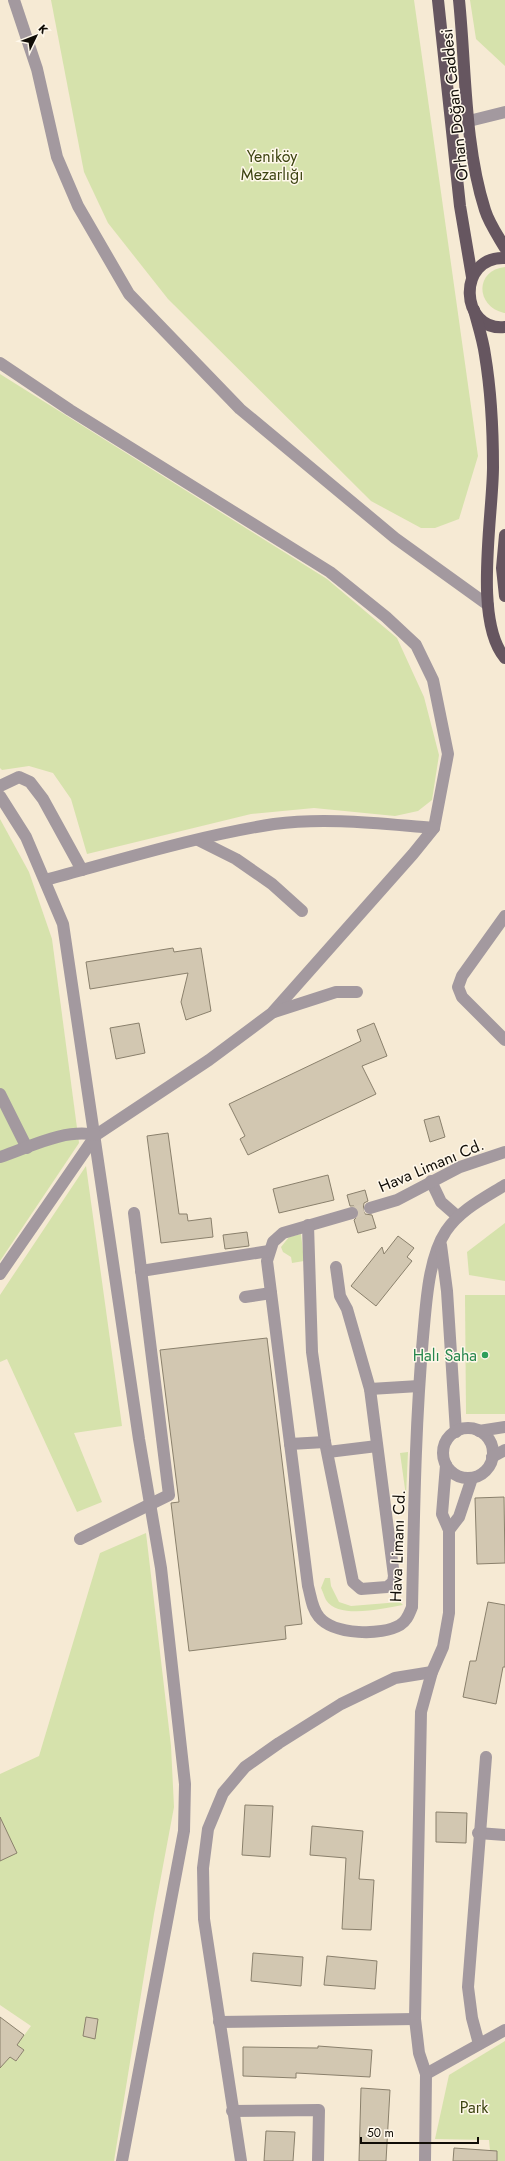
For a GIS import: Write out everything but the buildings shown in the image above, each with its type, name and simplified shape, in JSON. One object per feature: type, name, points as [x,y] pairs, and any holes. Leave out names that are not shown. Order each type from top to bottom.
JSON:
[{"type":"main road","points":[[438,0],[460,206],[472,277]]},
{"type":"main road","name":"Orhan Doğan Caddesi","points":[[459,0],[469,121],[478,184],[485,212],[505,248]]},
{"type":"main road","points":[[505,258],[488,261],[479,268],[472,277],[469,288],[469,300],[481,319],[491,325],[505,327]]},
{"type":"main road","points":[[474,310],[485,354],[493,467],[487,579],[488,605],[494,639],[505,658]]},
{"type":"main road","points":[[505,535],[502,568],[505,596]]},
{"type":"street","points":[[14,0],[37,69],[57,157],[78,206],[129,294],[240,409],[395,538],[488,605]]},
{"type":"street","points":[[469,121],[505,112]]},
{"type":"street","points":[[0,363],[70,410],[330,572],[386,617],[416,645],[433,680],[448,754],[434,828],[272,1013],[209,1060],[96,1135],[0,1274]]},
{"type":"street","points":[[0,786],[19,777],[30,782],[43,798],[82,870]]},
{"type":"street","points":[[0,796],[26,838],[64,924],[150,1504],[161,1568],[185,1784],[184,1831],[122,2161]]},
{"type":"street","points":[[45,880],[198,840],[282,824],[343,821],[434,828]]},
{"type":"street","points":[[198,840],[236,859],[272,884],[302,911]]},
{"type":"street","points":[[505,916],[462,976],[458,986],[462,997],[505,1040]]},
{"type":"street","points":[[272,1013],[336,992],[357,992]]},
{"type":"street","points":[[0,1094],[27,1148]]},
{"type":"street","points":[[0,1156],[58,1137],[84,1132],[96,1135]]},
{"type":"street","name":"Hava Limanı Cd.","points":[[370,1208],[398,1200],[431,1181],[460,1167],[505,1152]]},
{"type":"street","points":[[431,1181],[441,1202],[457,1216]]},
{"type":"street","name":"Hava Limanı Cd.","points":[[269,1251],[267,1261],[271,1294],[308,1586],[313,1606],[319,1617],[328,1625],[341,1631],[364,1632],[392,1628],[401,1624],[409,1616],[412,1607],[419,1386],[426,1302],[436,1255],[445,1232],[457,1216],[505,1185]]},
{"type":"street","points":[[80,1539],[169,1495],[134,1213]]},
{"type":"street","points":[[141,1271],[269,1251],[273,1242],[283,1233],[352,1213]]},
{"type":"street","points":[[308,1226],[312,1352],[327,1447],[353,1582],[361,1589],[387,1587],[393,1582],[394,1576],[370,1389],[347,1310],[340,1296],[336,1267]]},
{"type":"street","points":[[441,1242],[447,1291],[456,1432]]},
{"type":"street","points":[[246,1298],[271,1294]]},
{"type":"street","points":[[370,1389],[419,1386]]},
{"type":"street","points":[[425,2161],[426,2074],[419,2053],[415,2019],[421,1712],[432,1672],[443,1647],[449,1613],[449,1530],[442,1514],[446,1465],[443,1450],[450,1436],[464,1429],[479,1431],[505,1427]]},
{"type":"street","points":[[446,1465],[457,1476],[472,1478],[486,1471],[492,1457],[490,1442],[479,1431]]},
{"type":"street","points":[[290,1444],[327,1447],[377,1446]]},
{"type":"street","points":[[492,1457],[505,1450]]},
{"type":"street","points":[[449,1530],[458,1517],[472,1478]]},
{"type":"street","points":[[241,2161],[232,2111],[204,1919],[203,1868],[208,1829],[223,1793],[245,1767],[279,1743],[341,1704],[395,1678],[432,1672]]},
{"type":"street","points":[[479,2044],[472,2018],[468,1987],[478,1833],[486,1756]]},
{"type":"street","points":[[478,1833],[505,1834]]},
{"type":"street","points":[[219,2022],[415,2019]]},
{"type":"street","points":[[426,2074],[505,2030]]},
{"type":"street","points":[[232,2111],[319,2110],[318,2161]]},
{"type":"green space","name":"Yeniköy Mezarlığı","points":[[51,0],[414,0],[478,456],[459,519],[435,528],[421,528],[371,501],[168,299],[108,223],[84,172]]},
{"type":"green space","points":[[470,0],[505,0],[505,66],[476,39]]},
{"type":"green space","points":[[505,267],[504,313],[494,309],[488,303],[482,288],[488,274]]},
{"type":"green space","points":[[0,374],[327,579],[397,638],[424,697],[439,755],[432,800],[418,811],[395,816],[314,808],[251,814],[87,854],[71,799],[53,773],[29,766],[2,770],[0,768]]},
{"type":"green space","points":[[0,819],[29,872],[52,939],[79,1143],[0,1261]]},
{"type":"green space","points":[[86,1166],[122,1426],[74,1433],[102,1502],[77,1512],[7,1359],[0,1362],[0,1295]]},
{"type":"green space","points":[[505,1223],[505,1281],[469,1275],[467,1252]]},
{"type":"green space","points":[[301,1234],[304,1261],[292,1263],[291,1257],[283,1252],[281,1247],[289,1237]]},
{"type":"green space","name":"Halı Saha","points":[[465,1295],[505,1295],[505,1414],[466,1414]]},
{"type":"green space","points":[[408,1452],[406,1496],[400,1453]]},
{"type":"green space","points":[[146,1533],[171,1746],[174,1807],[154,1914],[114,2161],[0,2161],[0,2065],[10,2057],[17,2061],[24,2050],[17,2045],[31,2026],[0,2005],[0,1774],[39,1756],[100,1553]]},
{"type":"green space","points":[[325,1578],[330,1578],[331,1586],[339,1602],[351,1606],[400,1602],[403,1605],[362,1611],[341,1610],[332,1606],[326,1600],[321,1588]]},
{"type":"green space","name":"Park","points":[[505,2041],[505,2161],[491,2161],[489,2140],[435,2139],[449,2075]]},
{"type":"tunnel","points":[[352,1213],[370,1208]]},
{"type":"place","name":"Halı Saha","points":[[485,1355]]}]
